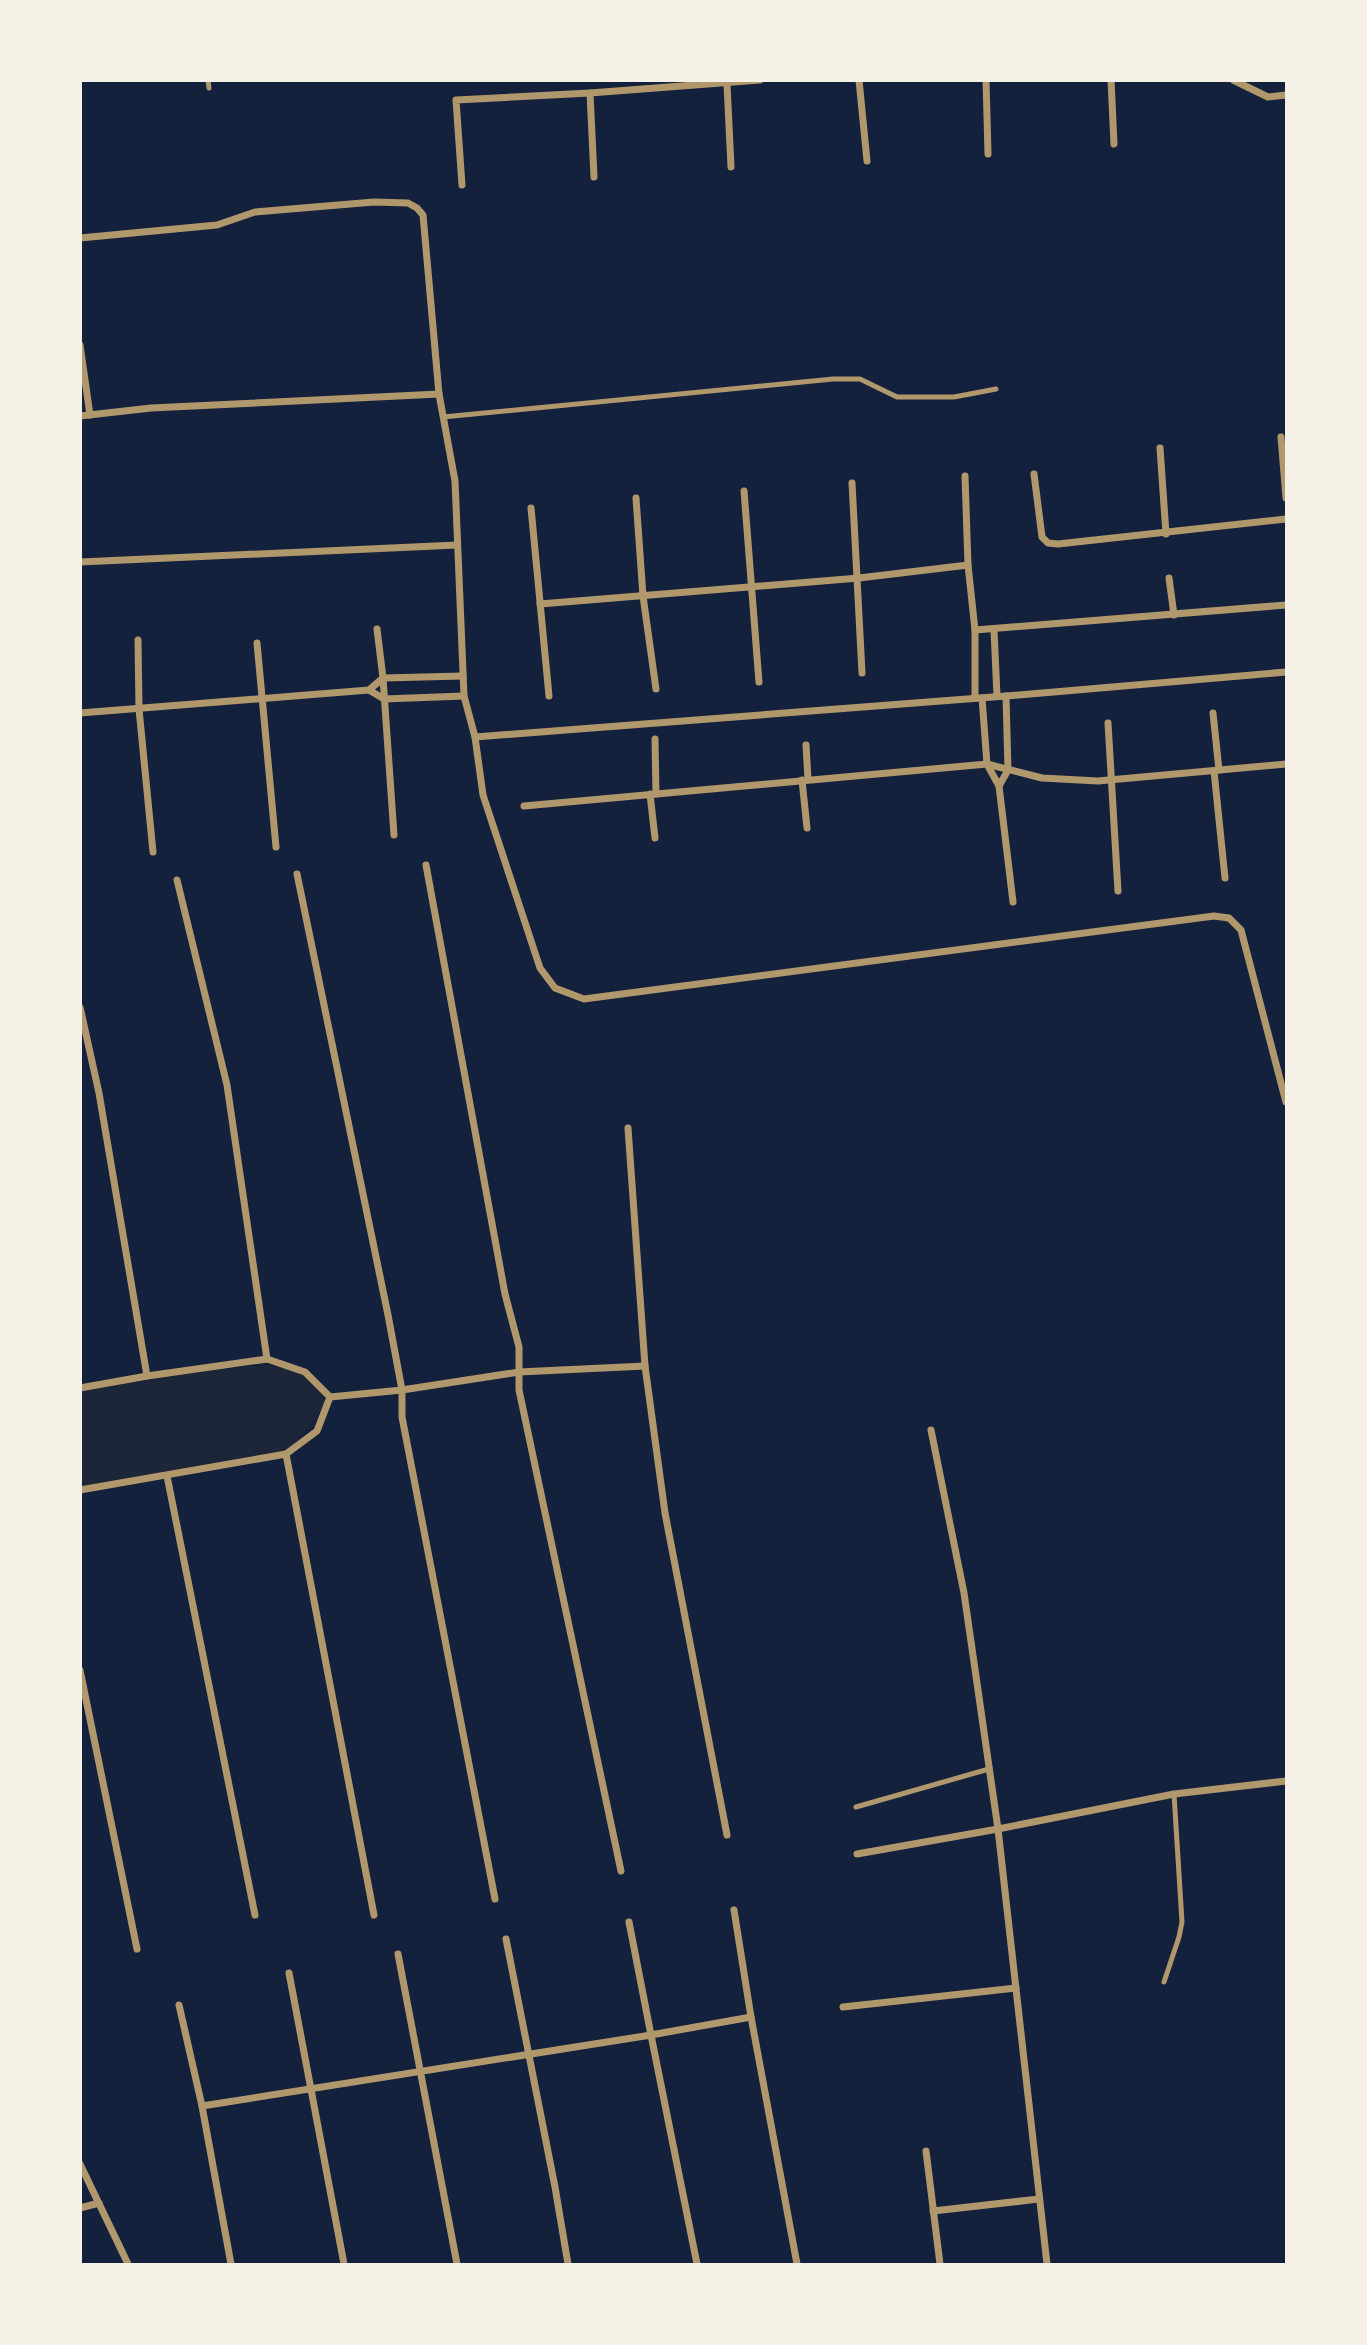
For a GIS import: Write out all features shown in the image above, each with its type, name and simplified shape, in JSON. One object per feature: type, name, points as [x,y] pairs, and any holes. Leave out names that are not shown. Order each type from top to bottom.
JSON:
[{"type":"street","points":[[462,185],[456,100],[760,80]]},
{"type":"street","points":[[859,80],[867,161]]},
{"type":"street","points":[[986,80],[988,154]]},
{"type":"street","points":[[1111,80],[1114,144]]},
{"type":"street","points":[[1236,81],[1268,97],[1286,95]]},
{"type":"street","points":[[727,84],[731,167]]},
{"type":"street","points":[[590,93],[594,177]]},
{"type":"street","points":[[80,237],[217,225],[255,212],[374,202],[408,203],[423,215],[439,394],[455,481],[464,696],[475,737],[483,795],[492,827],[540,968],[555,988],[584,999],[1200,918],[1229,918],[1241,930],[1286,1102]]},
{"type":"street","points":[[80,345],[90,415]]},
{"type":"street","points":[[80,416],[151,408],[439,394]]},
{"type":"street","points":[[1281,437],[1286,498]]},
{"type":"street","points":[[1160,448],[1166,534]]},
{"type":"street","points":[[1034,474],[1042,537],[1048,543],[1166,534],[1286,519]]},
{"type":"street","points":[[965,476],[968,565],[979,698],[988,764],[999,786],[1013,902]]},
{"type":"street","points":[[852,483],[862,673]]},
{"type":"street","points":[[744,491],[759,682]]},
{"type":"street","points":[[636,498],[643,596],[656,689]]},
{"type":"street","points":[[531,508],[549,696]]},
{"type":"street","points":[[80,562],[457,545]]},
{"type":"street","points":[[540,604],[859,578],[968,565]]},
{"type":"street","points":[[1169,578],[1174,615]]},
{"type":"street","points":[[975,630],[1286,605]]},
{"type":"street","points":[[377,629],[394,835]]},
{"type":"street","points":[[994,630],[1009,770],[999,786]]},
{"type":"street","points":[[138,639],[139,709],[153,852]]},
{"type":"street","points":[[257,643],[276,847]]},
{"type":"street","points":[[475,737],[1286,672]]},
{"type":"street","points":[[369,690],[383,678],[463,676]]},
{"type":"street","points":[[80,713],[369,690],[384,699],[464,696]]},
{"type":"street","points":[[1213,713],[1225,878]]},
{"type":"street","points":[[1108,723],[1118,891]]},
{"type":"street","points":[[655,739],[653,794],[656,838]]},
{"type":"street","points":[[806,745],[807,828]]},
{"type":"street","points":[[524,806],[988,764],[1042,778],[1111,779],[1286,764]]},
{"type":"street","points":[[426,865],[502,1280],[519,1347],[519,1390],[621,1871]]},
{"type":"street","points":[[297,874],[388,1315],[402,1390],[402,1416],[495,1899]]},
{"type":"street","points":[[177,880],[226,1085],[267,1359]]},
{"type":"street","points":[[80,1007],[99,1093],[147,1376]]},
{"type":"street","points":[[628,1128],[645,1366],[665,1513],[727,1835]]},
{"type":"street","points":[[80,1388],[267,1359],[305,1372],[330,1397]]},
{"type":"street","points":[[330,1397],[402,1390],[519,1372],[645,1366]]},
{"type":"street","points":[[80,1490],[286,1454],[317,1431],[330,1397]]},
{"type":"street","points":[[931,1430],[964,1593],[998,1829],[1047,2264]]},
{"type":"street","points":[[286,1454],[374,1915]]},
{"type":"street","points":[[167,1476],[255,1915]]},
{"type":"street","points":[[80,1670],[137,1949]]},
{"type":"street","points":[[858,1854],[1174,1794],[1286,1781]]},
{"type":"street","points":[[734,1910],[797,2264]]},
{"type":"street","points":[[629,1922],[696,2264]]},
{"type":"street","points":[[506,1939],[568,2264]]},
{"type":"street","points":[[398,1954],[457,2264]]},
{"type":"street","points":[[289,1973],[344,2264]]},
{"type":"street","points":[[843,2007],[1016,1989]]},
{"type":"street","points":[[179,2005],[202,2106],[231,2264]]},
{"type":"street","points":[[202,2106],[751,2017]]},
{"type":"street","points":[[926,2151],[940,2264]]},
{"type":"street","points":[[80,2164],[128,2264]]},
{"type":"street","points":[[933,2211],[1039,2199]]},
{"type":"street","points":[[80,2208],[99,2203]]},
{"type":"lane","points":[[208,80],[209,88]]},
{"type":"lane","points":[[443,417],[833,379],[860,379],[897,397],[954,397],[996,389]]},
{"type":"lane","points":[[856,1807],[989,1769]]},
{"type":"lane","points":[[1164,1982],[1182,1922],[1174,1794]]},
{"type":"shaded area","points":[[268,1365],[298,1371],[312,1378],[326,1405],[286,1454],[81,1490],[81,1388],[147,1376]]}]
